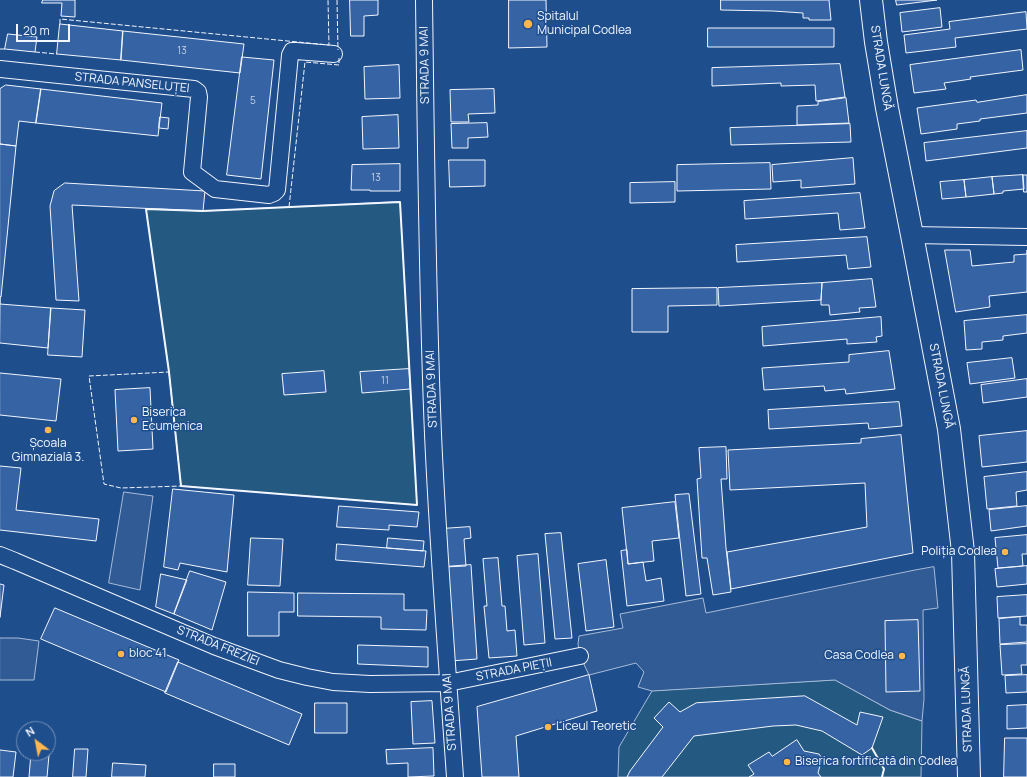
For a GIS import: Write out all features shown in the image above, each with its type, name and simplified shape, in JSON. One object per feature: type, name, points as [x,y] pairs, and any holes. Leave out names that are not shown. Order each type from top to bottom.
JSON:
[{"type":"highway","name":"STRADA LUNGĂ","points":[[871,0],[876,42],[887,108],[949,428],[962,544],[969,777]]},
{"type":"street","name":"STRADA 9 MAI","points":[[424,0],[426,199],[430,359],[438,525],[455,777]]},
{"type":"street","name":"STRADA PANSELUȚEI","points":[[0,69],[194,89],[198,92],[199,97],[192,172],[215,188],[269,195],[277,190],[290,55],[292,51],[334,54]]},
{"type":"street","points":[[912,235],[1027,236]]},
{"type":"street","name":"STRADA FREZIEI","points":[[0,555],[15,560],[214,646],[279,670],[333,682],[370,684],[448,683]]},
{"type":"street","name":"STRADA PIEȚII","points":[[448,683],[580,656]]},
{"type":"shaded area","points":[[400,202],[417,505],[181,486],[169,372],[146,209],[203,211]]},
{"type":"shaded area","points":[[124,492],[153,496],[140,590],[109,583]]},
{"type":"shaded area","points":[[934,567],[938,608],[923,610],[924,699],[922,721],[890,710],[835,680],[652,691],[638,687],[644,672],[636,663],[589,675],[580,656],[578,644],[579,636],[623,628],[620,614],[703,598],[706,613]]},
{"type":"shaded area","points":[[0,638],[18,638],[39,641],[34,680],[0,680]]},
{"type":"shaded area","points":[[835,680],[890,710],[922,721],[921,777],[618,777],[619,747],[652,691]]},
{"type":"building","points":[[43,0],[75,0],[75,17],[61,16],[62,3],[42,3]]},
{"type":"building","points":[[350,0],[378,0],[378,15],[364,16],[364,36],[351,36]]},
{"type":"building","name":"Spitalul Municipal Codlea","points":[[509,0],[546,0],[547,47],[509,48]]},
{"type":"building","points":[[721,0],[829,0],[831,20],[809,20],[809,18],[803,18],[803,13],[721,10]]},
{"type":"building","points":[[896,0],[937,0],[897,5]]},
{"type":"building","points":[[940,8],[942,27],[902,32],[900,13]]},
{"type":"building","points":[[1026,12],[1027,29],[955,38],[956,47],[906,53],[904,35],[950,29],[949,22]]},
{"type":"building","points":[[60,24],[123,31],[121,60],[57,54]]},
{"type":"building","points":[[708,28],[834,28],[834,47],[708,47]]},
{"type":"building","points":[[123,31],[244,44],[240,73],[121,60]]},
{"type":"building","points":[[8,34],[37,37],[35,52],[5,49]]},
{"type":"building","points":[[1021,50],[1023,70],[970,77],[971,79],[944,83],[946,89],[914,93],[910,65]]},
{"type":"building","points":[[242,57],[274,60],[261,179],[227,175]]},
{"type":"building","points":[[840,64],[845,97],[816,101],[815,85],[781,86],[781,83],[712,86],[712,68]]},
{"type":"building","points":[[399,65],[400,98],[365,99],[364,67]]},
{"type":"building","points":[[6,85],[41,89],[36,123],[19,121],[16,146],[0,144],[0,89]]},
{"type":"building","points":[[41,89],[162,103],[158,136],[36,123]]},
{"type":"building","points":[[494,89],[495,113],[468,114],[469,122],[451,122],[450,90]]},
{"type":"building","points":[[1027,95],[1027,113],[980,119],[980,121],[957,124],[957,129],[921,134],[917,108]]},
{"type":"building","points":[[846,98],[849,123],[797,125],[797,106],[818,105],[818,102]]},
{"type":"building","points":[[398,115],[399,148],[363,149],[362,117]]},
{"type":"building","points":[[160,117],[169,118],[168,129],[159,128]]},
{"type":"building","points":[[487,123],[488,137],[468,138],[468,148],[452,148],[451,124]]},
{"type":"building","points":[[850,124],[851,142],[731,145],[730,128]]},
{"type":"building","points":[[1027,131],[1027,148],[926,161],[924,143]]},
{"type":"building","points":[[0,144],[16,146],[1,297],[0,297]]},
{"type":"building","points":[[853,158],[855,184],[801,188],[801,180],[773,182],[772,165]]},
{"type":"building","points":[[449,160],[485,160],[485,186],[450,187]]},
{"type":"building","points":[[770,163],[771,189],[677,191],[677,165]]},
{"type":"building","points":[[400,164],[400,191],[351,190],[352,165]]},
{"type":"building","points":[[1023,175],[1027,175],[1027,192],[1024,192]]},
{"type":"building","points":[[1023,175],[1024,189],[1003,191],[1003,193],[994,194],[992,177]]},
{"type":"building","points":[[992,177],[994,194],[966,197],[964,180]]},
{"type":"building","points":[[964,180],[966,197],[942,199],[940,182]]},
{"type":"building","points":[[675,182],[675,202],[630,203],[630,183]]},
{"type":"building","points":[[65,183],[205,191],[203,211],[72,205],[79,301],[56,300],[50,206],[54,191]]},
{"type":"building","points":[[860,193],[865,228],[840,230],[838,213],[745,219],[744,201]]},
{"type":"building","points":[[867,237],[871,267],[848,269],[846,255],[737,262],[736,245]]},
{"type":"building","points":[[945,250],[970,250],[972,266],[1014,262],[1014,255],[1027,254],[1027,292],[989,296],[990,307],[956,312]]},
{"type":"building","points":[[872,279],[876,307],[859,308],[860,312],[830,315],[829,305],[821,305],[822,283]]},
{"type":"building","points":[[822,283],[821,300],[719,306],[718,288]]},
{"type":"building","points":[[717,288],[717,305],[668,306],[668,332],[632,332],[632,289]]},
{"type":"building","points":[[0,304],[51,308],[48,348],[0,343]]},
{"type":"building","points":[[51,308],[85,310],[82,357],[48,355]]},
{"type":"building","points":[[1027,315],[1027,333],[1003,336],[1003,340],[982,342],[982,349],[966,350],[964,321]]},
{"type":"building","points":[[881,317],[882,336],[876,337],[877,342],[847,344],[847,339],[763,346],[762,327]]},
{"type":"building","points":[[889,351],[895,389],[846,394],[845,389],[825,391],[824,386],[764,390],[762,368],[849,362],[849,355]]},
{"type":"building","points":[[1012,358],[1015,378],[970,384],[967,363]]},
{"type":"building","points":[[409,369],[410,389],[362,393],[360,372]]},
{"type":"building","points":[[324,371],[326,392],[284,395],[282,374]]},
{"type":"building","points":[[0,373],[61,379],[56,421],[0,415]]},
{"type":"building","points":[[1027,379],[1027,397],[983,403],[981,385]]},
{"type":"building","name":"Biserica Ecumenica","points":[[150,388],[153,449],[118,451],[115,390]]},
{"type":"building","points":[[899,402],[902,426],[869,429],[868,423],[769,429],[768,410]]},
{"type":"building","points":[[1027,431],[1027,462],[982,467],[979,436]]},
{"type":"building","points":[[901,435],[913,553],[731,589],[727,552],[867,527],[865,483],[730,490],[728,450],[861,443],[861,439]]},
{"type":"building","points":[[726,447],[727,479],[721,479],[731,592],[713,595],[707,558],[702,558],[697,479],[701,478],[699,448]]},
{"type":"building","points":[[0,466],[21,468],[16,510],[99,519],[96,541],[0,530]]},
{"type":"building","points":[[1027,472],[1027,490],[1016,492],[1017,506],[987,509],[984,477]]},
{"type":"building","points":[[173,489],[234,495],[227,572],[180,563],[178,570],[164,567]]},
{"type":"building","points":[[689,494],[701,594],[686,596],[675,495]]},
{"type":"building","points":[[675,502],[679,538],[652,541],[654,561],[628,564],[622,508]]},
{"type":"building","points":[[339,506],[419,512],[417,527],[389,525],[389,530],[337,527]]},
{"type":"building","points":[[1027,506],[1027,526],[991,531],[989,510]]},
{"type":"building","points":[[470,527],[471,538],[464,539],[466,566],[444,567],[441,529]]},
{"type":"building","points":[[561,533],[572,638],[555,639],[545,534]]},
{"type":"building","points":[[1027,535],[1027,554],[1022,554],[1023,566],[998,568],[995,538]]},
{"type":"building","points":[[251,538],[283,539],[280,586],[248,585]]},
{"type":"building","points":[[388,538],[424,541],[423,551],[387,548]]},
{"type":"building","points":[[337,544],[426,551],[424,567],[336,560]]},
{"type":"building","points":[[627,550],[628,564],[643,562],[646,581],[661,578],[664,601],[627,606],[621,551]]},
{"type":"building","points":[[538,554],[545,643],[524,645],[517,556]]},
{"type":"building","points":[[498,558],[502,606],[505,606],[507,631],[515,630],[517,656],[489,658],[484,606],[487,606],[483,559]]},
{"type":"building","points":[[606,560],[614,627],[586,631],[578,564]]},
{"type":"building","points":[[471,565],[477,659],[450,661],[444,567]]},
{"type":"building","points":[[1027,566],[1027,584],[997,587],[995,569]]},
{"type":"building","points":[[190,571],[226,582],[212,630],[174,614]]},
{"type":"building","points":[[161,574],[187,580],[174,614],[156,607]]},
{"type":"building","points":[[0,584],[4,585],[0,617]]},
{"type":"building","points":[[248,592],[294,593],[294,612],[279,612],[279,636],[248,636]]},
{"type":"building","points":[[298,593],[404,594],[404,610],[427,610],[426,630],[381,629],[381,617],[298,616]]},
{"type":"building","points":[[1027,595],[1027,616],[998,618],[997,597]]},
{"type":"building","name":"bloc 41","points":[[55,608],[179,660],[166,692],[41,639]]},
{"type":"building","points":[[1020,617],[1020,625],[1027,625],[1027,642],[1000,644],[999,619]]},
{"type":"building","name":"Casa Codlea","points":[[918,620],[920,691],[886,692],[885,621]]},
{"type":"building","points":[[1027,644],[1027,665],[1021,665],[1022,674],[1002,675],[1000,645]]},
{"type":"building","points":[[358,645],[428,647],[428,667],[358,664]]},
{"type":"building","points":[[178,662],[302,714],[289,745],[165,693]]},
{"type":"building","points":[[589,675],[597,711],[516,736],[519,777],[482,777],[477,707]]},
{"type":"building","points":[[1027,675],[1027,692],[1006,693],[1005,676]]},
{"type":"building","points":[[805,696],[857,725],[860,712],[883,717],[872,748],[862,755],[822,731],[796,725],[773,726],[694,736],[662,777],[627,777],[663,727],[654,718],[669,702],[680,712],[696,703]]},
{"type":"building","points":[[432,701],[435,743],[413,744],[411,702]]},
{"type":"building","points":[[315,703],[347,703],[347,733],[315,733]]},
{"type":"building","points":[[1027,705],[1027,728],[1007,729],[1007,706]]},
{"type":"building","points":[[1005,738],[1027,738],[1027,777],[1004,777]]},
{"type":"building","name":"Biserica fortificată din Codlea","points":[[797,740],[804,751],[819,754],[822,758],[818,773],[821,777],[749,777],[754,774],[748,765],[769,752],[772,756]]},
{"type":"building","points":[[433,748],[434,776],[408,777],[408,763],[387,764],[386,750]]},
{"type":"building","points":[[75,749],[88,749],[86,777],[73,777]]},
{"type":"building","points":[[0,750],[16,752],[13,777],[0,777]]},
{"type":"building","points":[[30,761],[48,761],[47,777],[29,777]]},
{"type":"building","points":[[113,763],[146,765],[145,777],[112,777]]},
{"type":"building","points":[[214,764],[235,764],[235,777],[214,777]]},
{"type":"fence","points":[[60,24],[60,19],[329,45],[328,0]]},
{"type":"fence","points":[[337,0],[338,50]]},
{"type":"fence","points":[[0,49],[5,49]]},
{"type":"fence","points":[[35,52],[57,54]]},
{"type":"fence","points":[[289,207],[305,62],[339,65],[339,58]]},
{"type":"fence","points":[[169,372],[181,486],[121,488],[104,484],[89,376],[169,372]]},
{"type":"wall","points":[[400,202],[417,505],[181,486],[169,372],[146,209],[203,211],[400,202]]},
{"type":"wall","points":[[872,748],[884,769],[882,777]]},
{"type":"place","name":"Spitalul Municipal Codlea","points":[[528,24]]},
{"type":"place","name":"Biserica Ecumenica","points":[[134,420]]},
{"type":"place","name":"Școala Gimnazială 3.","points":[[48,430]]},
{"type":"place","name":"Poliția Codlea","points":[[1005,552]]},
{"type":"place","name":"bloc 41","points":[[121,654]]},
{"type":"place","name":"Casa Codlea","points":[[902,656]]},
{"type":"place","name":"Liceul Teoretic","points":[[548,727]]},
{"type":"place","name":"Biserica fortificată din Codlea","points":[[787,762]]}]
